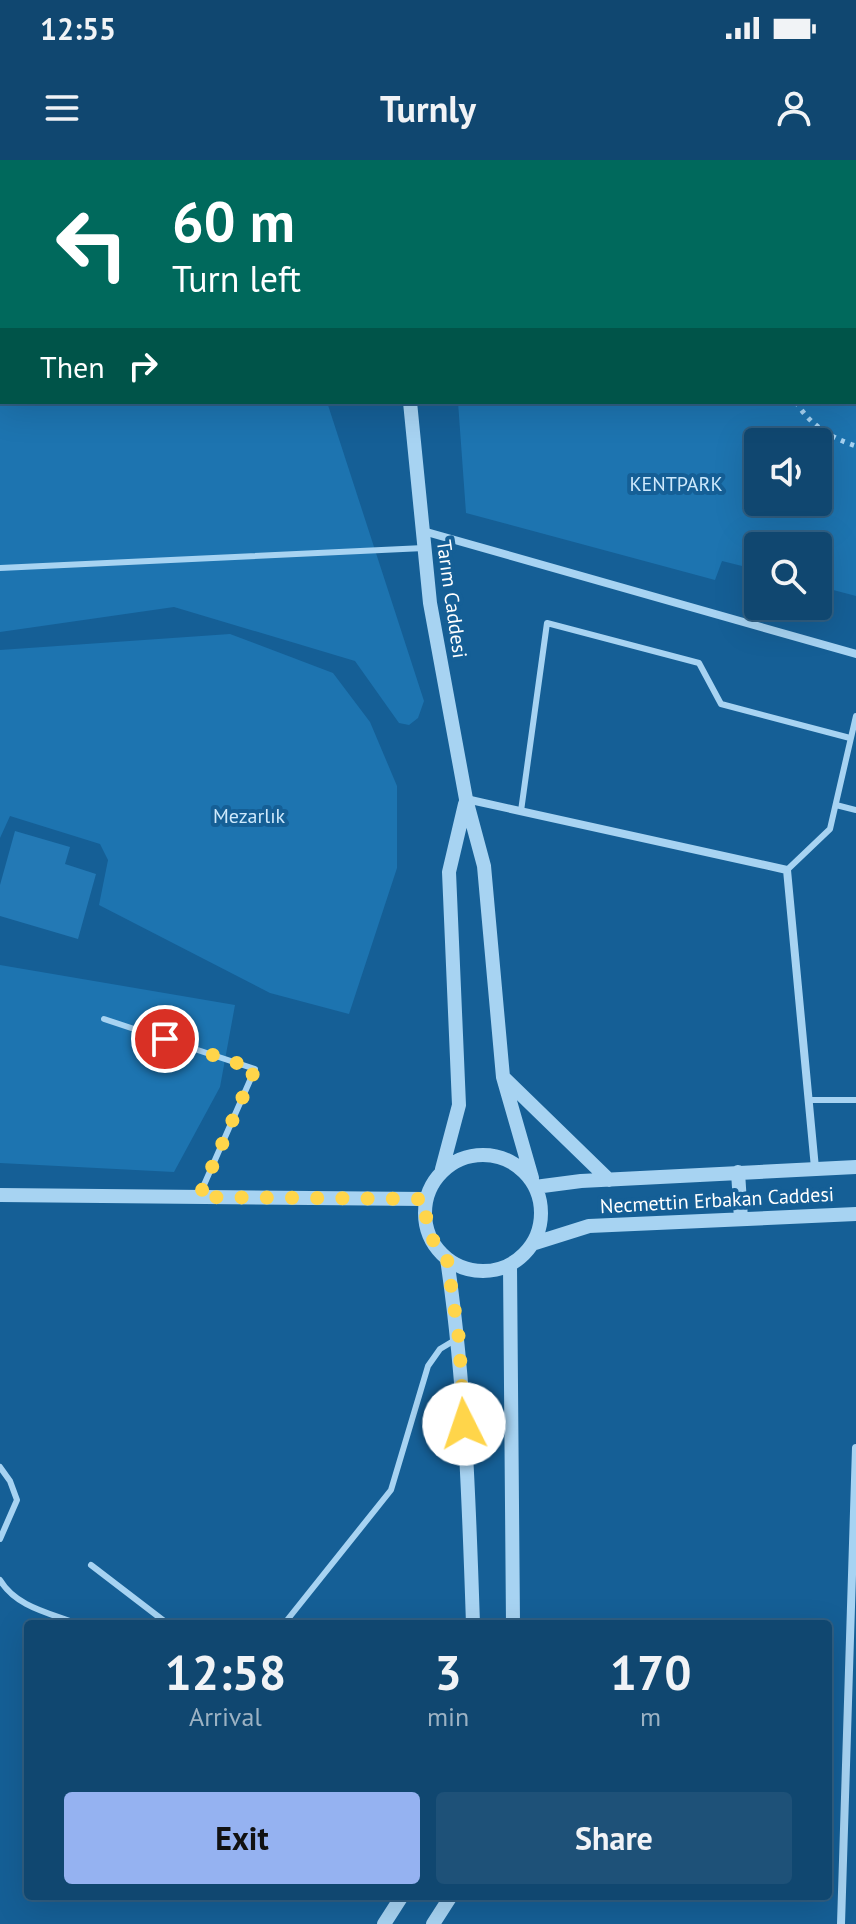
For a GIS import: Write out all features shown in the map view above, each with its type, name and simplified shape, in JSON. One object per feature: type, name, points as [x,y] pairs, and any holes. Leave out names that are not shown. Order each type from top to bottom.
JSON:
[{"type":"street","name":"Tarım Caddesi","points":[[410,404],[430,603],[466,799],[484,866],[503,1077],[533,1183]]},
{"type":"street","points":[[423,531],[856,654]]},
{"type":"street","name":"Tarım Caddesi","points":[[442,1169],[459,1105],[449,872],[466,799]]},
{"type":"street","points":[[466,799],[787,870],[815,1168]]},
{"type":"street","points":[[503,1077],[609,1180]]},
{"type":"street","points":[[447,1259],[478,1272],[510,1266],[535,1243],[543,1210],[533,1183],[505,1158],[472,1154],[442,1169],[425,1199],[427,1232],[447,1259],[459,1339],[473,1620]]},
{"type":"street","name":"Necmettin Erbakan Caddesi","points":[[533,1183],[856,1167]]},
{"type":"street","points":[[738,1172],[741,1219]]},
{"type":"street","points":[[0,1195],[425,1199]]},
{"type":"street","name":"Necmettin Erbakan Caddesi","points":[[535,1243],[589,1226],[856,1214]]},
{"type":"street","points":[[510,1266],[513,1620]]},
{"type":"street","points":[[841,1924],[856,1448]]},
{"type":"street","points":[[384,1924],[399,1900]]},
{"type":"street","points":[[433,1924],[448,1900]]},
{"type":"lane","points":[[0,568],[424,548]]},
{"type":"lane","points":[[521,811],[547,623],[699,663],[721,704],[850,738]]},
{"type":"lane","points":[[787,870],[830,829],[856,716]]},
{"type":"lane","points":[[836,805],[856,810]]},
{"type":"lane","points":[[104,1019],[255,1069],[199,1197]]},
{"type":"lane","points":[[808,1100],[856,1100]]},
{"type":"lane","points":[[287,1620],[391,1490],[428,1366],[448,1342],[459,1339]]},
{"type":"lane","points":[[0,1467],[10,1481],[17,1500],[0,1539]]},
{"type":"lane","points":[[91,1565],[163,1620]]},
{"type":"lane","points":[[0,1580],[23,1603],[68,1620]]},
{"type":"path","points":[[797,404],[832,438],[856,446]]},
{"type":"green space","points":[[0,404],[328,404],[424,701],[418,718],[409,725],[399,723],[355,661],[174,607],[0,632]]},
{"type":"green space","name":"KENTPARK","points":[[458,404],[856,404],[856,596],[832,590],[832,532],[744,532],[744,566],[722,561],[715,580],[466,513]]},
{"type":"green space","name":"Mezarlık","points":[[230,634],[333,673],[370,722],[397,786],[397,868],[349,1014],[270,993],[99,905],[108,860],[100,844],[10,816],[0,838],[0,650]]},
{"type":"green space","points":[[0,965],[235,1005],[220,1087],[174,1172],[0,1163]]},
{"type":"building","points":[[15,831],[70,847],[65,864],[96,874],[78,939],[0,916],[0,885]]},
{"type":"route","points":[[165,1039],[255,1069],[199,1197],[425,1199],[427,1232],[447,1259],[459,1339],[464,1424]]}]
